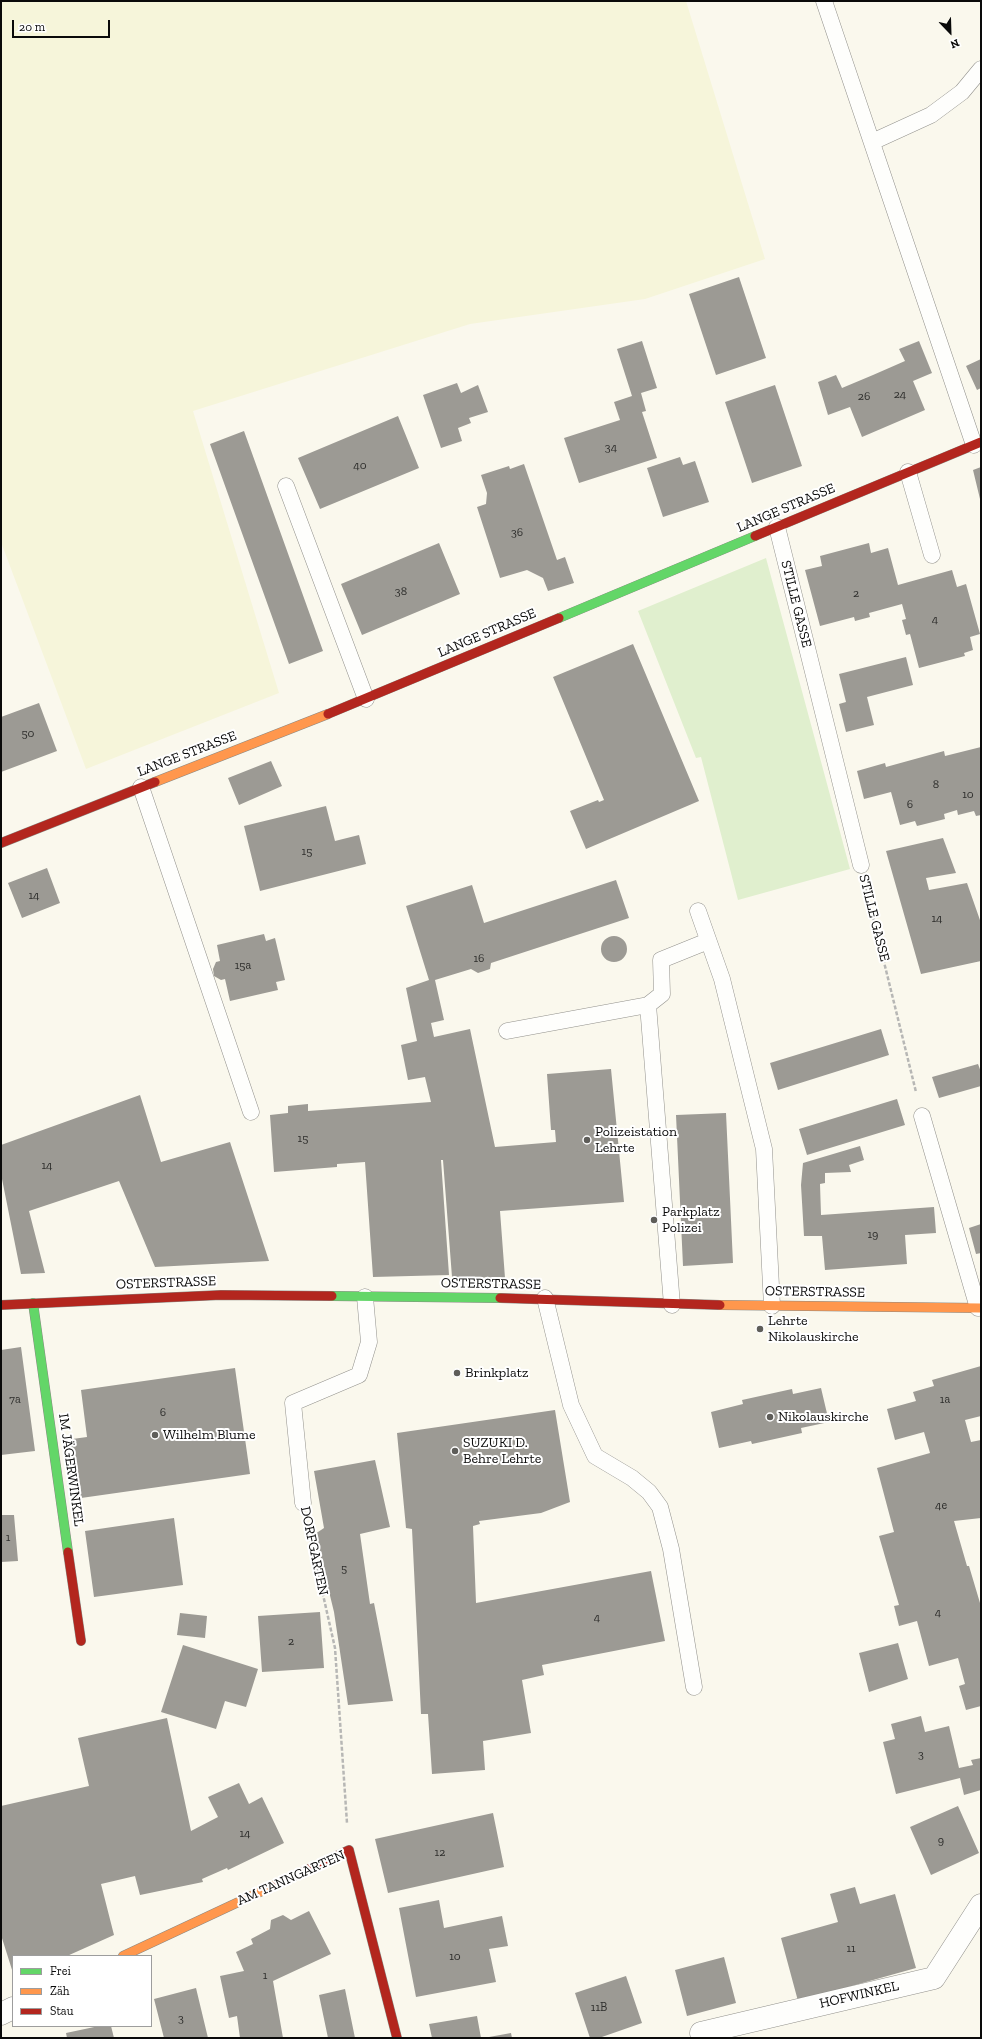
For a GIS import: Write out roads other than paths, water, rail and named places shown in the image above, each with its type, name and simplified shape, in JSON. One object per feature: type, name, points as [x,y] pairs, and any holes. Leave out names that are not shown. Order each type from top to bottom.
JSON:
[{"type":"street","name":"LANGE STRASSE","points":[[1,843],[366,699],[978,444]]},
{"type":"street","name":"OSTERSTRASSE","points":[[1,1305],[221,1295],[545,1298],[672,1305],[979,1308]]},
{"type":"street","name":"IM JÄGERWINKEL","points":[[33,1303],[81,1641]]},
{"type":"street","name":"AM TANNGARTEN","points":[[125,1955],[348,1850],[397,2038]]},
{"type":"street","name":"HOFWINKEL","points":[[701,2033],[934,1978],[981,1906]]},
{"type":"street","points":[[1,2014],[12,2008]]},
{"type":"lane","points":[[824,1],[978,444]]},
{"type":"lane","points":[[872,142],[931,116],[962,92],[981,69]]},
{"type":"lane","points":[[908,472],[932,555]]},
{"type":"lane","points":[[286,486],[366,699]]},
{"type":"lane","name":"STILLE GASSE","points":[[777,527],[861,865]]},
{"type":"lane","points":[[141,787],[251,1112]]},
{"type":"lane","points":[[698,911],[722,979],[764,1149],[772,1306]]},
{"type":"lane","points":[[507,1031],[648,1005],[662,994],[661,960],[708,941]]},
{"type":"lane","points":[[648,1005],[672,1305]]},
{"type":"lane","points":[[922,1116],[979,1308]]},
{"type":"lane","name":"DORFGARTEN","points":[[303,1504],[293,1403],[359,1375],[369,1342],[365,1297]]},
{"type":"lane","points":[[545,1298],[571,1405],[595,1456],[632,1478],[649,1492],[660,1507],[671,1549],[694,1687]]},
{"type":"place","name":"Polizeistation Lehrte","points":[[587,1140]]},
{"type":"place","name":"Parkplatz Polizei","points":[[654,1220]]},
{"type":"place","name":"Lehrte Nikolauskirche","points":[[760,1329]]},
{"type":"place","name":"Brinkplatz","points":[[457,1373]]},
{"type":"place","name":"Nikolauskirche","points":[[770,1417]]},
{"type":"place","name":"Wilhelm Blume","points":[[155,1435]]},
{"type":"place","name":"SUZUKI D. Behre Lehrte","points":[[455,1451]]}]
